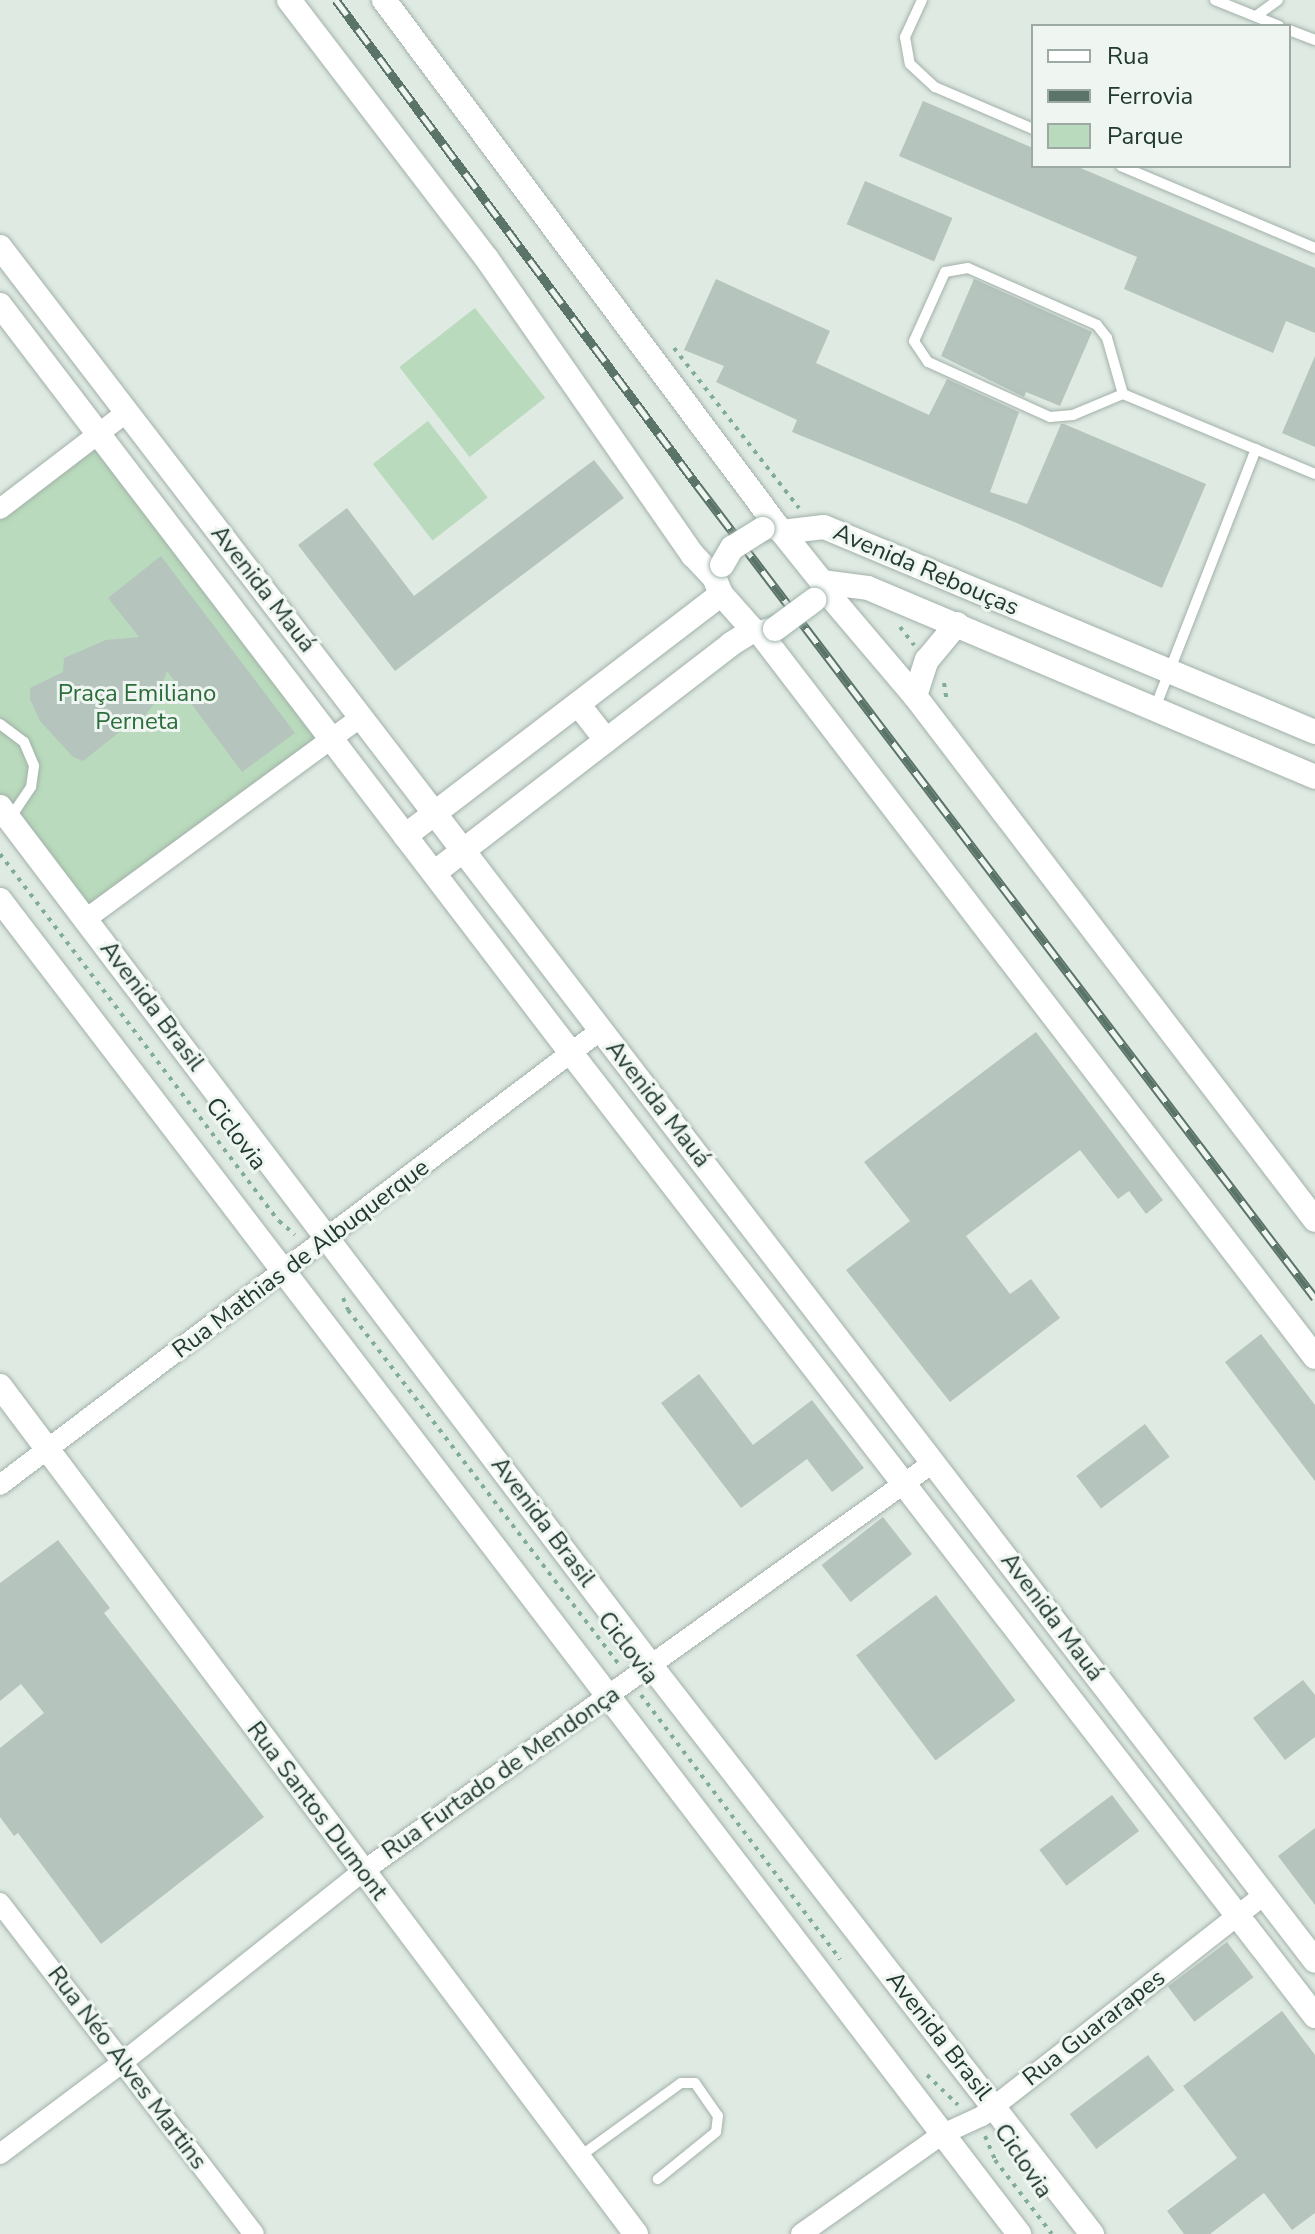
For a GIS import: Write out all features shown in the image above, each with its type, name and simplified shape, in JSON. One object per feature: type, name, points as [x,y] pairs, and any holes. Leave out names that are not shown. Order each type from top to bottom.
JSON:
[{"type":"main road","points":[[289,0],[487,259],[693,555],[763,631],[1315,1357]]},
{"type":"main road","points":[[384,0],[820,591],[915,696],[1315,1220]]},
{"type":"main road","name":"Avenida Mauá","points":[[0,247],[1264,1895],[1312,1950]]},
{"type":"main road","name":"Avenida Mauá","points":[[0,305],[100,432],[571,1053],[1315,2016]]},
{"type":"main road","name":"Avenida Rebouças","points":[[405,836],[578,704],[719,580],[732,548],[774,529],[824,527],[1315,732]]},
{"type":"main road","name":"Avenida Rebouças","points":[[820,591],[868,588],[1315,777]]},
{"type":"main road","points":[[434,873],[606,740],[820,591]]},
{"type":"main road","points":[[915,696],[927,660],[957,624]]},
{"type":"main road","points":[[578,704],[606,740]]},
{"type":"main road","name":"Avenida Brasil","points":[[5,813],[86,919],[320,1244],[1092,2234]]},
{"type":"main road","points":[[0,900],[1019,2234]]},
{"type":"main road","name":"Rua Santos Dumont","points":[[0,1386],[636,2234]]},
{"type":"street","points":[[0,509],[127,412]]},
{"type":"street","points":[[86,919],[361,717]]},
{"type":"street","name":"Rua Mathias de Albuquerque","points":[[0,1485],[601,1030]]},
{"type":"street","name":"Rua Furtado de Mendonça","points":[[0,2154],[123,2062],[362,1872],[609,1694],[632,1682],[934,1462]]},
{"type":"street","name":"Rua Guararapes","points":[[801,2234],[943,2134],[974,2121],[994,2107],[1264,1895]]},
{"type":"street","name":"Rua Néo Alves Martins","points":[[0,1903],[254,2234]]},
{"type":"lane","points":[[922,0],[905,37],[910,64],[935,87],[1031,128]]},
{"type":"lane","points":[[1215,0],[1274,24]]},
{"type":"lane","points":[[1256,16],[1278,0]]},
{"type":"lane","points":[[1291,31],[1315,40]]},
{"type":"lane","points":[[1126,168],[1315,248]]},
{"type":"lane","points":[[1123,394],[1107,338],[1097,325],[968,268],[945,272],[914,341],[928,362],[1050,417],[1073,415],[1123,394],[1315,474]]},
{"type":"lane","points":[[1155,708],[1256,449]]},
{"type":"lane","points":[[0,724],[24,742],[34,766],[31,787],[5,813]]},
{"type":"lane","points":[[578,2158],[681,2083],[695,2083],[718,2116],[716,2132],[658,2179]]},
{"type":"path","name":"Ciclovia","points":[[0,854],[279,1221],[320,1244]]},
{"type":"path","name":"Ciclovia","points":[[339,1287],[348,1310],[849,1971]]},
{"type":"path","name":"Ciclovia","points":[[926,2073],[974,2121],[991,2145],[995,2160],[1052,2234]]},
{"type":"green space","points":[[475,308],[545,398],[470,457],[399,367]]},
{"type":"green space","points":[[428,421],[488,497],[433,541],[373,464]]},
{"type":"green space","name":"Praça Emiliano Perneta","points":[[100,432],[332,738],[86,919],[0,807],[0,509]]},
{"type":"building","points":[[923,101],[1031,147],[1031,168],[1081,168],[1315,268],[1315,333],[1286,321],[1273,353],[1124,289],[1137,257],[899,156]]},
{"type":"building","points":[[865,181],[952,218],[934,261],[847,224]]},
{"type":"building","points":[[716,279],[830,331],[816,363],[929,415],[947,379],[1019,412],[990,492],[1027,504],[1061,424],[1206,484],[1162,588],[1019,524],[792,432],[797,420],[716,382],[724,366],[684,350]]},
{"type":"building","points":[[974,279],[1092,332],[1060,406],[1026,392],[1024,397],[941,356]]},
{"type":"building","points":[[1315,356],[1315,447],[1282,433]]},
{"type":"building","points":[[594,460],[624,498],[395,671],[298,545],[347,508],[414,596]]},
{"type":"building","points":[[161,556],[295,733],[242,772],[167,671],[155,703],[134,729],[122,730],[83,761],[73,757],[40,721],[30,699],[30,688],[63,672],[64,658],[106,640],[139,637],[108,598]]},
{"type":"building","points":[[1036,1032],[1163,1200],[1146,1214],[1129,1191],[1118,1199],[1080,1150],[966,1236],[1010,1294],[1031,1279],[1060,1318],[950,1402],[846,1270],[910,1221],[864,1162]]},
{"type":"building","points":[[1261,1334],[1315,1405],[1315,1481],[1225,1362]]},
{"type":"building","points":[[699,1374],[753,1445],[812,1400],[864,1468],[832,1492],[807,1459],[741,1508],[661,1403]]},
{"type":"building","points":[[1145,1424],[1170,1457],[1101,1509],[1076,1476]]},
{"type":"building","points":[[883,1517],[912,1554],[850,1602],[822,1565]]},
{"type":"building","points":[[58,1540],[110,1608],[104,1613],[264,1817],[101,1944],[18,1833],[14,1836],[0,1817],[0,1748],[44,1713],[21,1684],[0,1701],[0,1583]]},
{"type":"building","points":[[936,1595],[1015,1700],[936,1761],[856,1655]]},
{"type":"building","points":[[1303,1680],[1315,1695],[1315,1737],[1285,1760],[1253,1718]]},
{"type":"building","points":[[1112,1795],[1139,1831],[1066,1886],[1039,1850]]},
{"type":"building","points":[[1315,1828],[1315,1905],[1278,1856]]},
{"type":"building","points":[[1227,1942],[1253,1977],[1194,2022],[1168,1987]]},
{"type":"building","points":[[1282,2011],[1315,2055],[1315,2213],[1292,2230],[1264,2193],[1210,2234],[1184,2234],[1167,2211],[1237,2158],[1183,2086]]},
{"type":"building","points":[[1148,2055],[1174,2090],[1096,2149],[1070,2114]]},
{"type":"railway","points":[[336,0],[697,485],[1315,1298]]}]
